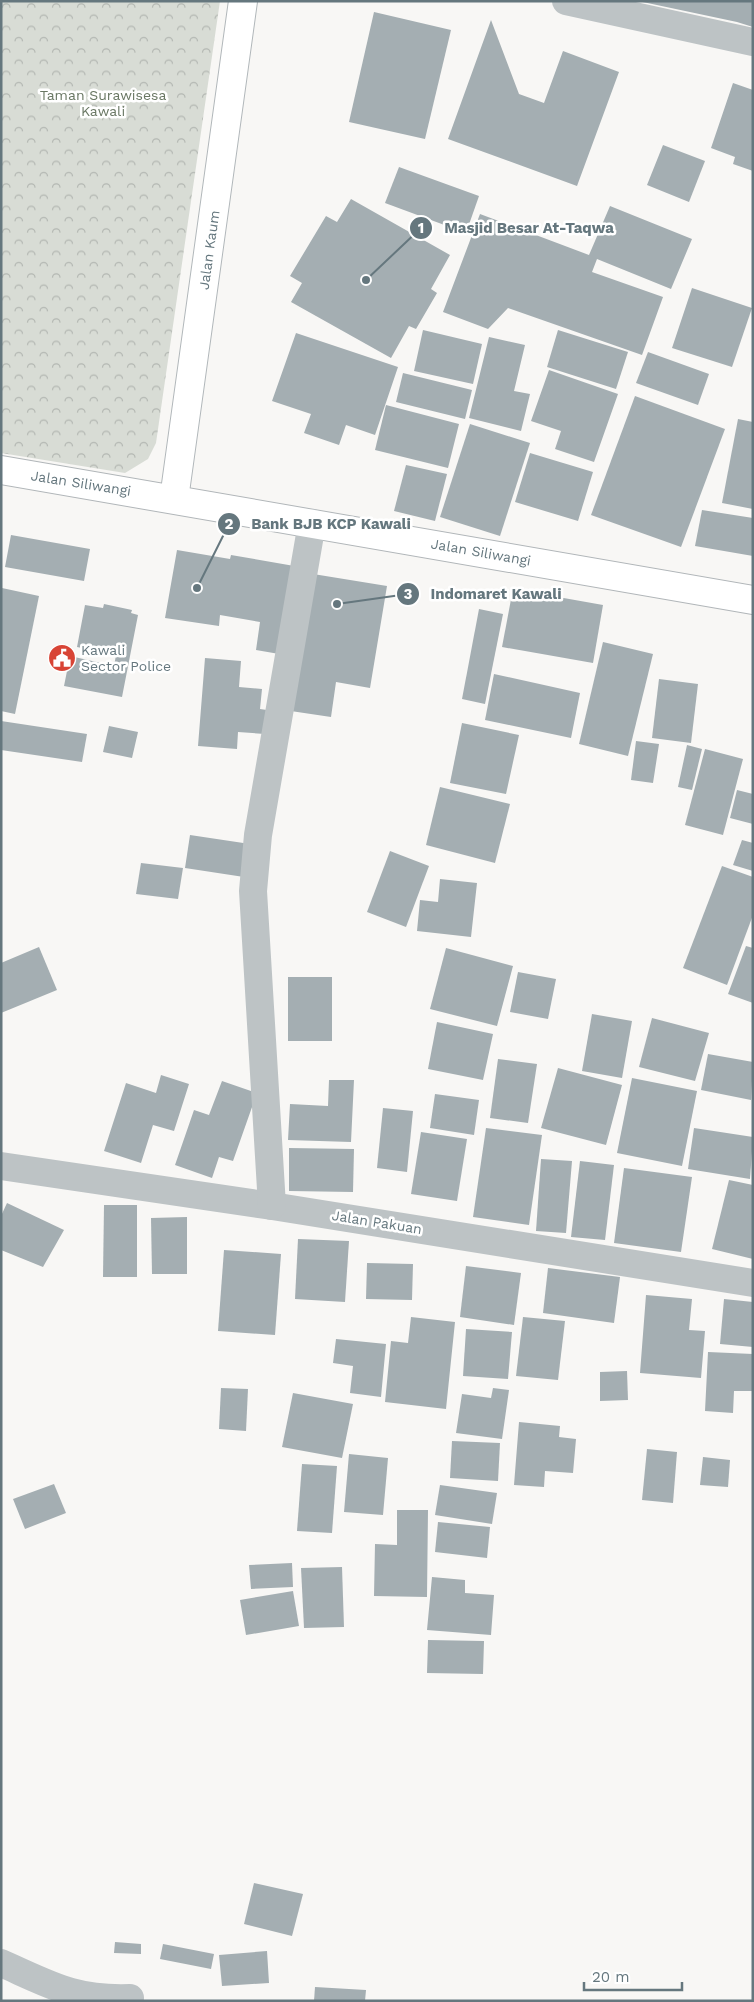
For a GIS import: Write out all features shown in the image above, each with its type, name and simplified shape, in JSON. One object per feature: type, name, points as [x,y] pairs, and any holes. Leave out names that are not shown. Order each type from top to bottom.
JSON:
[{"type":"main road","name":"Jalan Kaum","points":[[174,498],[243,1]]},
{"type":"main road","name":"Jalan Siliwangi","points":[[1,470],[174,498],[753,600]]},
{"type":"street","points":[[566,1],[753,42]]},
{"type":"street","points":[[272,1206],[253,891],[258,834],[312,523]]},
{"type":"street","name":"Jalan Pakuan","points":[[1,1166],[272,1206],[753,1283]]},
{"type":"street","points":[[1,1963],[67,1993],[101,1999],[130,1998]]},
{"type":"green space","name":"Taman Surawisesa Kawali","points":[[1,1],[220,1],[156,443],[148,459],[125,473],[1,453]]},
{"type":"building","points":[[638,1],[753,1],[753,27],[737,22]]},
{"type":"building","points":[[374,12],[451,30],[425,139],[349,122]]},
{"type":"building","points":[[491,20],[519,94],[544,103],[563,51],[619,72],[577,186],[448,139]]},
{"type":"building","points":[[733,83],[753,90],[753,171],[733,164],[735,157],[711,148]]},
{"type":"building","points":[[663,145],[705,161],[689,202],[647,185]]},
{"type":"building","points":[[399,167],[479,196],[466,233],[385,203]]},
{"type":"building","points":[[351,199],[450,255],[431,289],[437,293],[416,329],[409,326],[391,358],[291,302],[302,283],[290,276],[326,216],[337,222]]},
{"type":"building","points":[[610,206],[692,239],[671,289],[597,259],[592,272],[663,297],[642,355],[508,308],[488,329],[443,312],[480,214],[589,255]]},
{"type":"building","points":[[692,288],[752,308],[732,367],[672,348]]},
{"type":"building","points":[[423,330],[482,344],[473,384],[414,371]]},
{"type":"building","points":[[558,330],[628,352],[616,389],[547,367]]},
{"type":"building","points":[[296,333],[398,367],[375,435],[346,425],[339,445],[304,433],[311,414],[272,401]]},
{"type":"building","points":[[489,337],[525,345],[514,391],[530,394],[521,431],[469,418]]},
{"type":"building","points":[[648,352],[709,374],[698,405],[636,383]]},
{"type":"building","points":[[549,370],[618,394],[594,462],[555,449],[561,431],[531,421]]},
{"type":"building","points":[[403,373],[472,390],[465,419],[396,402]]},
{"type":"building","points":[[635,396],[725,429],[681,547],[591,515]]},
{"type":"building","points":[[386,405],[459,424],[448,468],[375,450]]},
{"type":"building","points":[[738,419],[753,422],[753,509],[722,503]]},
{"type":"building","points":[[470,424],[530,443],[500,536],[440,517]]},
{"type":"building","points":[[530,453],[593,472],[578,521],[515,502]]},
{"type":"building","points":[[406,465],[447,474],[435,521],[394,511]]},
{"type":"building","points":[[702,510],[753,518],[753,556],[695,546]]},
{"type":"building","points":[[11,535],[90,549],[84,581],[5,567]]},
{"type":"building","points":[[177,550],[230,559],[231,555],[300,567],[285,655],[256,650],[260,622],[220,615],[219,626],[165,618]]},
{"type":"building","points":[[307,573],[387,586],[370,688],[336,682],[331,717],[284,710]]},
{"type":"building","points":[[2,588],[39,596],[15,714],[1,711]]},
{"type":"building","points":[[513,589],[603,605],[593,663],[502,647]]},
{"type":"building","points":[[104,604],[132,610],[131,613],[138,615],[122,697],[64,686],[70,656],[114,666],[116,655],[77,647],[85,605],[103,608]]},
{"type":"building","points":[[479,609],[503,614],[485,704],[462,699]]},
{"type":"building","points":[[603,642],[653,654],[628,756],[579,744]]},
{"type":"building","points":[[205,658],[241,661],[239,687],[262,689],[260,709],[267,710],[265,734],[238,732],[237,749],[198,746]]},
{"type":"building","points":[[494,674],[580,693],[571,738],[485,720]]},
{"type":"building","points":[[659,679],[698,684],[691,743],[652,738]]},
{"type":"building","points":[[1,721],[87,734],[82,762],[1,750]]},
{"type":"building","points":[[462,723],[519,735],[506,794],[450,783]]},
{"type":"building","points":[[109,726],[138,732],[132,758],[103,752]]},
{"type":"building","points":[[636,741],[659,744],[653,783],[631,780]]},
{"type":"building","points":[[687,745],[702,749],[692,790],[678,787]]},
{"type":"building","points":[[705,749],[743,759],[723,835],[685,825]]},
{"type":"building","points":[[440,787],[510,804],[495,863],[426,845]]},
{"type":"building","points":[[737,790],[753,794],[753,824],[730,818]]},
{"type":"building","points":[[190,835],[250,844],[244,877],[185,868]]},
{"type":"building","points":[[742,840],[753,843],[753,871],[733,865]]},
{"type":"building","points":[[390,851],[429,866],[406,927],[367,912]]},
{"type":"building","points":[[141,863],[183,868],[178,899],[136,894]]},
{"type":"building","points":[[722,866],[753,877],[753,915],[727,985],[683,968]]},
{"type":"building","points":[[440,879],[477,883],[471,937],[417,931],[420,900],[438,902]]},
{"type":"building","points":[[746,946],[753,948],[753,1003],[728,994]]},
{"type":"building","points":[[39,947],[57,990],[1,1013],[1,963]]},
{"type":"building","points":[[446,948],[513,966],[497,1026],[430,1009]]},
{"type":"building","points":[[518,972],[556,979],[548,1019],[510,1012]]},
{"type":"building","points":[[288,977],[332,977],[332,1041],[288,1041]]},
{"type":"building","points":[[592,1014],[632,1021],[622,1078],[582,1071]]},
{"type":"building","points":[[652,1018],[709,1033],[695,1081],[639,1067]]},
{"type":"building","points":[[437,1022],[493,1034],[483,1080],[428,1069]]},
{"type":"building","points":[[708,1054],[753,1062],[751,1100],[701,1090]]},
{"type":"building","points":[[498,1059],[537,1064],[528,1123],[490,1118]]},
{"type":"building","points":[[558,1068],[622,1085],[606,1145],[541,1128]]},
{"type":"building","points":[[161,1075],[189,1084],[174,1131],[153,1125],[141,1163],[104,1151],[126,1083],[156,1093]]},
{"type":"building","points":[[632,1078],[697,1091],[682,1166],[617,1153]]},
{"type":"building","points":[[329,1080],[354,1080],[351,1142],[288,1140],[290,1104],[328,1106]]},
{"type":"building","points":[[222,1081],[257,1093],[233,1161],[219,1157],[212,1178],[175,1165],[194,1110],[209,1115]]},
{"type":"building","points":[[435,1094],[479,1100],[474,1135],[430,1128]]},
{"type":"building","points":[[383,1108],[413,1111],[407,1172],[377,1168]]},
{"type":"building","points":[[486,1128],[542,1135],[529,1225],[473,1217]]},
{"type":"building","points":[[694,1128],[753,1137],[750,1179],[688,1169]]},
{"type":"building","points":[[421,1132],[467,1139],[457,1201],[411,1194]]},
{"type":"building","points":[[289,1148],[354,1149],[353,1192],[289,1191]]},
{"type":"building","points":[[541,1159],[572,1161],[566,1233],[536,1231]]},
{"type":"building","points":[[580,1161],[614,1165],[605,1240],[571,1237]]},
{"type":"building","points":[[624,1168],[692,1177],[681,1252],[614,1243]]},
{"type":"building","points":[[729,1180],[753,1185],[753,1259],[712,1249]]},
{"type":"building","points":[[7,1203],[64,1230],[43,1267],[1,1250],[1,1216]]},
{"type":"building","points":[[104,1205],[137,1205],[137,1277],[103,1277]]},
{"type":"building","points":[[187,1217],[187,1274],[152,1274],[151,1218]]},
{"type":"building","points":[[298,1239],[349,1241],[345,1302],[295,1299]]},
{"type":"building","points":[[224,1250],[281,1254],[275,1335],[218,1331]]},
{"type":"building","points":[[367,1263],[413,1264],[412,1300],[366,1299]]},
{"type":"building","points":[[466,1266],[521,1273],[514,1325],[460,1317]]},
{"type":"building","points":[[548,1268],[620,1277],[614,1323],[543,1313]]},
{"type":"building","points":[[646,1295],[692,1299],[689,1330],[705,1331],[701,1378],[640,1373]]},
{"type":"building","points":[[724,1299],[753,1302],[753,1347],[720,1344]]},
{"type":"building","points":[[411,1317],[455,1322],[446,1409],[385,1402],[391,1341],[408,1343]]},
{"type":"building","points":[[523,1317],[565,1321],[558,1380],[516,1376]]},
{"type":"building","points":[[466,1329],[512,1332],[508,1379],[463,1376]]},
{"type":"building","points":[[336,1339],[386,1344],[381,1397],[350,1393],[353,1366],[333,1363]]},
{"type":"building","points":[[708,1352],[753,1354],[753,1391],[734,1391],[733,1413],[705,1411]]},
{"type":"building","points":[[627,1371],[628,1400],[600,1401],[600,1372]]},
{"type":"building","points":[[221,1388],[248,1389],[246,1431],[219,1429]]},
{"type":"building","points":[[493,1388],[509,1390],[502,1439],[456,1433],[462,1394],[491,1398]]},
{"type":"building","points":[[293,1393],[353,1404],[342,1458],[282,1447]]},
{"type":"building","points":[[519,1422],[560,1426],[559,1437],[576,1439],[573,1473],[545,1471],[544,1487],[514,1485]]},
{"type":"building","points":[[452,1441],[500,1443],[498,1481],[450,1478]]},
{"type":"building","points":[[647,1449],[677,1452],[673,1503],[642,1500]]},
{"type":"building","points":[[349,1454],[388,1458],[383,1515],[344,1512]]},
{"type":"building","points":[[703,1457],[730,1460],[728,1487],[700,1485]]},
{"type":"building","points":[[302,1464],[337,1466],[332,1533],[297,1531]]},
{"type":"building","points":[[54,1484],[66,1513],[25,1529],[13,1499]]},
{"type":"building","points":[[440,1485],[497,1493],[492,1524],[435,1515]]},
{"type":"building","points":[[397,1510],[428,1510],[427,1597],[374,1596],[375,1544],[397,1545]]},
{"type":"building","points":[[438,1522],[490,1527],[487,1558],[435,1552]]},
{"type":"building","points":[[292,1563],[293,1587],[251,1589],[249,1565]]},
{"type":"building","points":[[342,1567],[344,1627],[304,1628],[301,1568]]},
{"type":"building","points":[[432,1577],[465,1580],[465,1593],[494,1595],[491,1635],[427,1630]]},
{"type":"building","points":[[293,1591],[299,1626],[246,1635],[240,1600]]},
{"type":"building","points":[[428,1640],[484,1641],[483,1674],[427,1673]]},
{"type":"building","points":[[254,1883],[303,1894],[292,1936],[244,1924]]},
{"type":"building","points":[[115,1942],[141,1944],[141,1954],[114,1953]]},
{"type":"building","points":[[163,1944],[214,1954],[211,1969],[160,1959]]},
{"type":"building","points":[[267,1951],[269,1983],[222,1986],[219,1955]]},
{"type":"building","points":[[315,1987],[366,1990],[365,2001],[314,2001]]},
{"type":"place","name":"Masjid Besar At-Taqwa","points":[[366,280]]},
{"type":"place","name":"Bank BJB KCP Kawali","points":[[197,588]]},
{"type":"place","name":"Indomaret Kawali","points":[[337,604]]},
{"type":"place","name":"Kawali Sector Police","points":[[62,658]]}]
